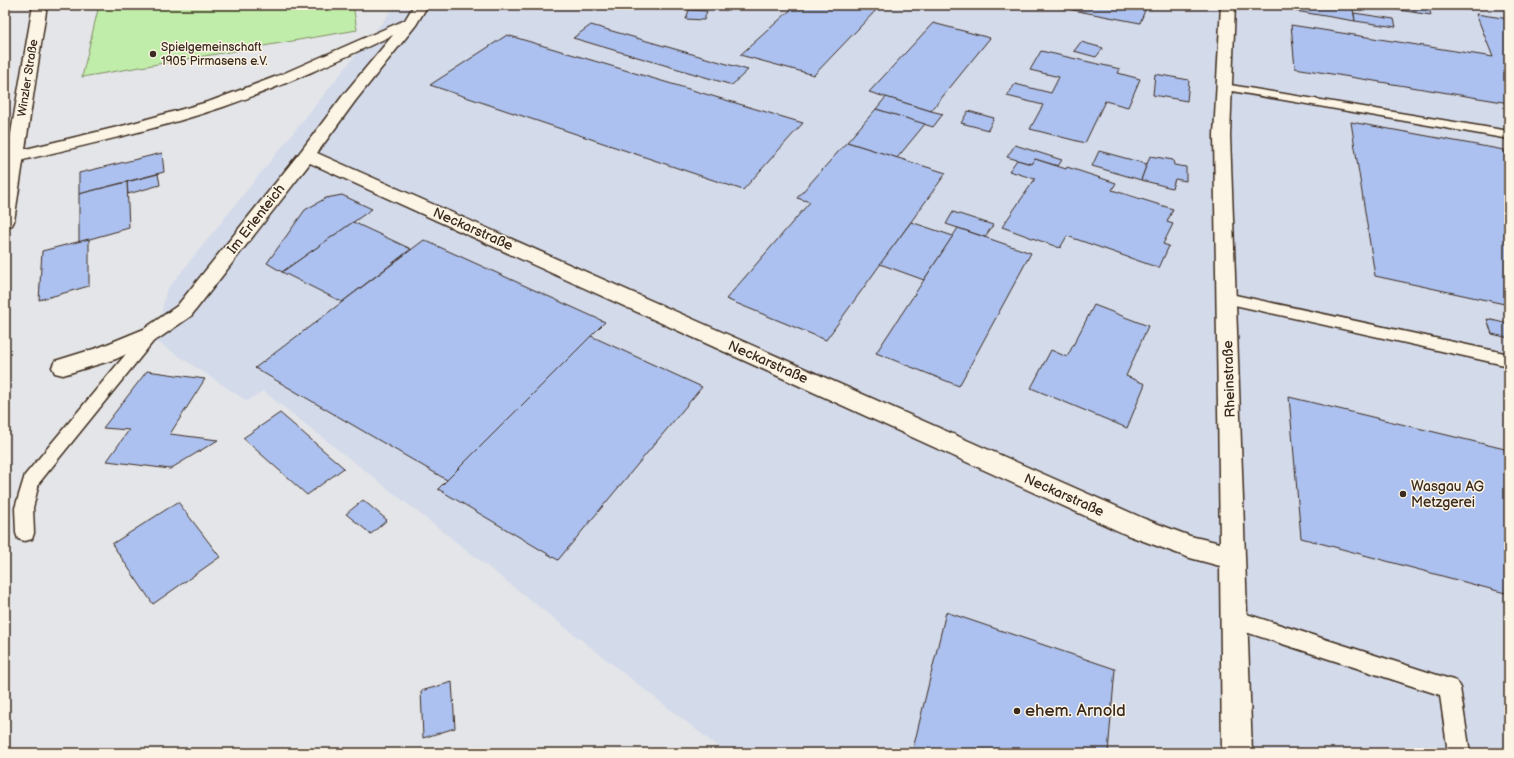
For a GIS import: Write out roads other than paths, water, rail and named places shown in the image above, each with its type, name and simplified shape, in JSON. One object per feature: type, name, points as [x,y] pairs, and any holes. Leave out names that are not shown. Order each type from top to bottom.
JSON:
[{"type":"street","name":"Winzler Straße","points":[[5,221],[8,189],[40,5]]},
{"type":"street","name":"Im Erlenteich","points":[[63,367],[108,353],[151,334],[184,311],[307,155],[350,97],[411,22],[421,5]]},
{"type":"street","name":"Rheinstraße","points":[[1228,5],[1222,134],[1234,558],[1237,753]]},
{"type":"street","points":[[14,157],[166,120],[244,95],[309,69],[411,22]]},
{"type":"street","name":"Neckarstraße","points":[[307,155],[1136,527],[1190,547],[1234,558]]},
{"type":"lane","points":[[1224,87],[1509,135]]},
{"type":"lane","points":[[1226,298],[1509,360]]},
{"type":"lane","points":[[25,533],[24,508],[31,480],[151,334]]},
{"type":"lane","points":[[1234,619],[1449,688],[1459,753]]},
{"type":"place","name":"Spielgemeinschaft 1905 Pirmasens e.V.","points":[[153,54]]},
{"type":"place","name":"Wasgau AG Metzgerei","points":[[1403,494]]},
{"type":"place","name":"ehem. Arnold","points":[[1017,711]]}]
